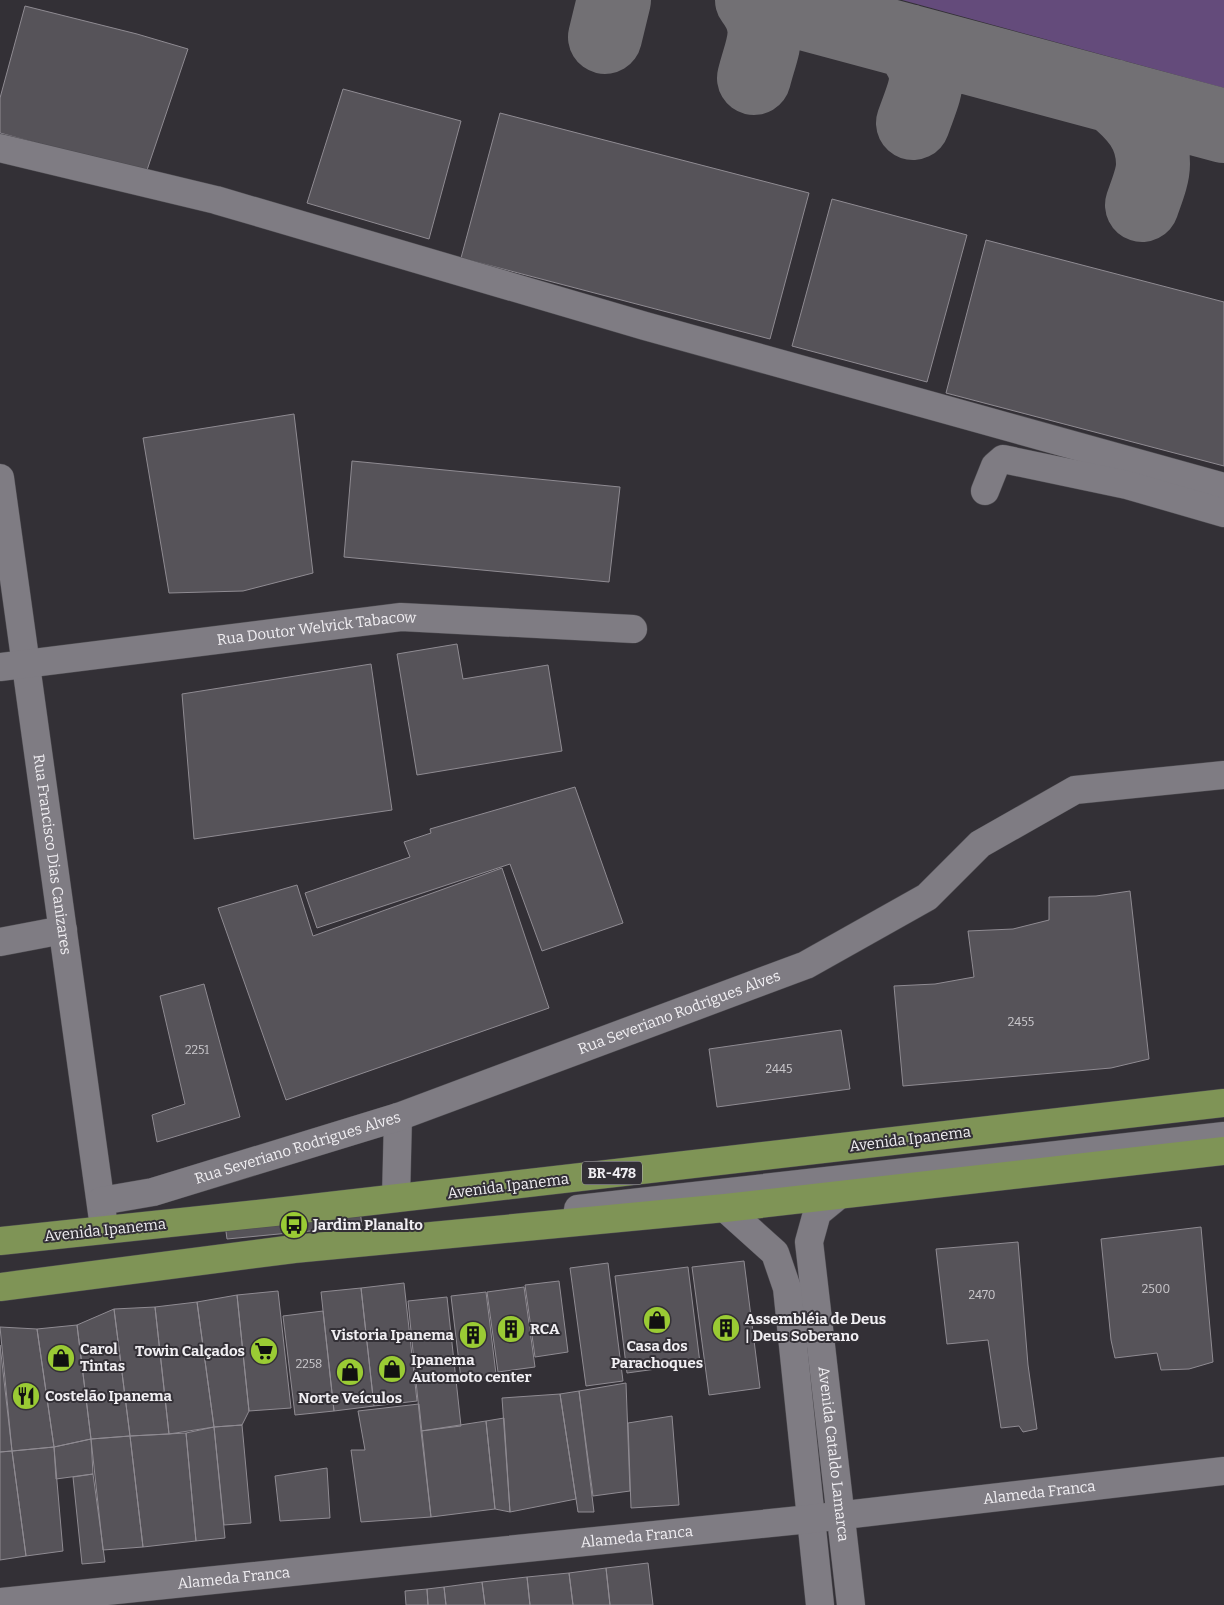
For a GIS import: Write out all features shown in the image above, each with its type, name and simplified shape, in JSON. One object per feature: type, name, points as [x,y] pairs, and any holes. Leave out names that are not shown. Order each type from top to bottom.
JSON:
[{"type":"main road","name":"Avenida Ipanema","points":[[0,1241],[396,1198],[1224,1103]]},
{"type":"main road","points":[[0,1287],[294,1249],[725,1208],[1224,1151]]},
{"type":"street","points":[[0,148],[216,200],[646,326],[1224,487]]},
{"type":"street","points":[[985,491],[995,466],[1003,459],[1127,485],[1224,513]]},
{"type":"street","name":"Rua Francisco Dias Canizares","points":[[0,478],[13,665],[63,930],[104,1229]]},
{"type":"street","name":"Rua Doutor Welvick Tabacow","points":[[13,665],[401,617],[633,629]]},
{"type":"street","name":"Rua Severiano Rodrigues Alves","points":[[101,1201],[154,1192],[398,1117],[806,965],[927,897],[980,844],[1075,790],[1224,774]]},
{"type":"street","points":[[0,942],[63,930]]},
{"type":"street","points":[[0,1252],[211,1225],[1224,1112]]},
{"type":"street","points":[[396,1198],[398,1117]]},
{"type":"street","points":[[0,1274],[1224,1136]]},
{"type":"street","name":"Avenida Cataldo Lamarca","points":[[839,1194],[817,1213],[809,1242],[842,1514],[851,1605]]},
{"type":"street","name":"Avenida Cataldo Lamarca","points":[[725,1208],[775,1253],[787,1288],[820,1605]]},
{"type":"street","name":"Alameda Franca","points":[[0,1602],[42,1601],[810,1519],[1224,1472]]},
{"type":"shaded area","points":[[902,0],[1224,0],[1224,88]]},
{"type":"building","points":[[25,6],[188,49],[146,173],[0,133],[0,98]]},
{"type":"building","points":[[343,89],[461,121],[429,239],[307,203]]},
{"type":"building","points":[[500,113],[809,193],[770,339],[461,258]]},
{"type":"building","points":[[832,199],[967,235],[927,382],[792,346]]},
{"type":"building","points":[[986,240],[1224,302],[1224,466],[946,393]]},
{"type":"building","points":[[294,414],[313,573],[243,591],[169,593],[143,438]]},
{"type":"building","points":[[352,461],[620,487],[609,582],[344,557]]},
{"type":"building","points":[[457,644],[463,679],[548,665],[562,751],[417,775],[397,654]]},
{"type":"building","points":[[371,664],[392,810],[194,839],[182,694]]},
{"type":"building","points":[[575,787],[623,923],[542,951],[510,864],[317,928],[305,893],[410,857],[404,842],[431,833],[430,829]]},
{"type":"building","points":[[502,868],[549,1008],[286,1100],[218,908],[297,885],[313,936]]},
{"type":"building","points":[[1130,891],[1149,1059],[1111,1068],[903,1086],[894,986],[935,984],[974,977],[968,931],[1013,929],[1049,920],[1049,897],[1096,896]]},
{"type":"building","points":[[204,984],[240,1117],[157,1142],[152,1115],[185,1104],[160,996]]},
{"type":"building","points":[[841,1030],[850,1089],[717,1107],[709,1049]]},
{"type":"building","name":"Jardim Planalto","points":[[360,1210],[362,1226],[227,1239],[225,1224]]},
{"type":"building","points":[[1201,1227],[1213,1362],[1189,1369],[1161,1370],[1157,1353],[1115,1358],[1111,1340],[1101,1239]]},
{"type":"building","points":[[1018,1242],[1028,1365],[1037,1429],[1023,1432],[1019,1426],[1001,1428],[988,1340],[947,1344],[936,1249]]},
{"type":"building","name":"Assembléia de Deus | Deus Soberano","points":[[744,1261],[760,1388],[709,1395],[692,1267]]},
{"type":"building","points":[[608,1263],[623,1381],[586,1386],[570,1268]]},
{"type":"building","name":"Casa dos Parachoques","points":[[688,1267],[700,1363],[627,1373],[615,1276]]},
{"type":"building","points":[[559,1281],[568,1352],[535,1357],[525,1285]]},
{"type":"building","name":"Ipanema Automoto center","points":[[404,1283],[417,1401],[374,1406],[361,1288]]},
{"type":"building","name":"RCA","points":[[524,1287],[535,1367],[498,1372],[487,1292]]},
{"type":"building","name":"Norte Veículos","points":[[361,1288],[374,1406],[334,1411],[321,1292]]},
{"type":"building","name":"Towin Calçados","points":[[278,1291],[291,1408],[249,1411],[237,1295]]},
{"type":"building","name":"Vistoria Ipanema","points":[[486,1292],[496,1374],[461,1379],[451,1296]]},
{"type":"building","name":"Towin Calçados","points":[[237,1295],[249,1411],[242,1425],[214,1427],[197,1302]]},
{"type":"building","points":[[447,1297],[461,1426],[421,1431],[408,1301]]},
{"type":"building","points":[[197,1302],[214,1427],[169,1434],[155,1307]]},
{"type":"building","points":[[155,1307],[169,1434],[130,1436],[114,1309]]},
{"type":"building","name":"Costelão Ipanema","points":[[114,1309],[130,1436],[91,1439],[77,1325]]},
{"type":"building","points":[[323,1311],[334,1411],[295,1415],[283,1316]]},
{"type":"building","name":"Carol Tintas","points":[[77,1325],[91,1439],[54,1447],[37,1329]]},
{"type":"building","name":"Costelão Ipanema","points":[[0,1327],[37,1329],[54,1447],[12,1451]]},
{"type":"building","points":[[0,1345],[12,1451],[0,1452]]},
{"type":"building","points":[[626,1383],[630,1491],[593,1496],[579,1391]]},
{"type":"building","points":[[579,1391],[594,1512],[578,1512],[560,1394]]},
{"type":"building","points":[[560,1394],[576,1499],[510,1512],[502,1398]]},
{"type":"building","points":[[419,1404],[431,1517],[361,1522],[351,1450],[365,1450],[358,1411]]},
{"type":"building","points":[[672,1416],[679,1505],[631,1508],[628,1423]]},
{"type":"building","points":[[504,1418],[510,1512],[495,1509],[486,1421]]},
{"type":"building","points":[[486,1421],[495,1509],[431,1517],[421,1431]]},
{"type":"building","points":[[242,1425],[251,1523],[224,1525],[214,1427]]},
{"type":"building","points":[[214,1427],[225,1538],[196,1541],[186,1433]]},
{"type":"building","points":[[186,1433],[196,1541],[143,1547],[130,1436]]},
{"type":"building","points":[[130,1436],[143,1547],[103,1550],[91,1439]]},
{"type":"building","points":[[91,1439],[93,1474],[56,1479],[54,1447]]},
{"type":"building","points":[[54,1447],[63,1551],[26,1556],[12,1451]]},
{"type":"building","points":[[12,1451],[26,1556],[0,1560],[0,1452]]},
{"type":"building","points":[[327,1468],[330,1518],[280,1521],[275,1476]]},
{"type":"building","points":[[93,1474],[105,1562],[82,1564],[73,1477]]},
{"type":"building","points":[[648,1563],[653,1605],[610,1605],[606,1568]]},
{"type":"building","points":[[606,1568],[610,1605],[573,1605],[569,1573]]},
{"type":"building","points":[[569,1573],[573,1605],[530,1605],[527,1577]]},
{"type":"building","points":[[527,1577],[530,1605],[485,1605],[482,1582]]},
{"type":"building","points":[[482,1582],[485,1605],[446,1605],[444,1587]]},
{"type":"building","points":[[444,1587],[446,1605],[428,1605],[427,1589]]},
{"type":"building","points":[[427,1589],[428,1605],[406,1605],[405,1591]]},
{"type":"taxiway","points":[[605,37],[614,0]]},
{"type":"taxiway","points":[[752,0],[759,10],[764,29],[763,47],[754,78]]},
{"type":"taxiway","points":[[755,0],[1224,126]]},
{"type":"taxiway","points":[[908,41],[917,52],[926,80],[922,99],[913,123]]},
{"type":"taxiway","points":[[1113,96],[1136,118],[1150,143],[1153,169],[1142,205]]},
{"type":"place","name":"Jardim Planalto","points":[[294,1225]]},
{"type":"place","name":"Casa dos Parachoques","points":[[657,1320]]},
{"type":"place","name":"Assembléia de Deus | Deus Soberano","points":[[726,1328]]},
{"type":"place","name":"RCA","points":[[511,1329]]},
{"type":"place","name":"Vistoria Ipanema","points":[[473,1335]]},
{"type":"place","name":"Towin Calçados","points":[[264,1351]]},
{"type":"place","name":"Carol Tintas","points":[[61,1358]]},
{"type":"place","name":"Ipanema Automoto center","points":[[392,1369]]},
{"type":"place","name":"Norte Veículos","points":[[350,1372]]},
{"type":"place","name":"Costelão Ipanema","points":[[26,1396]]}]
